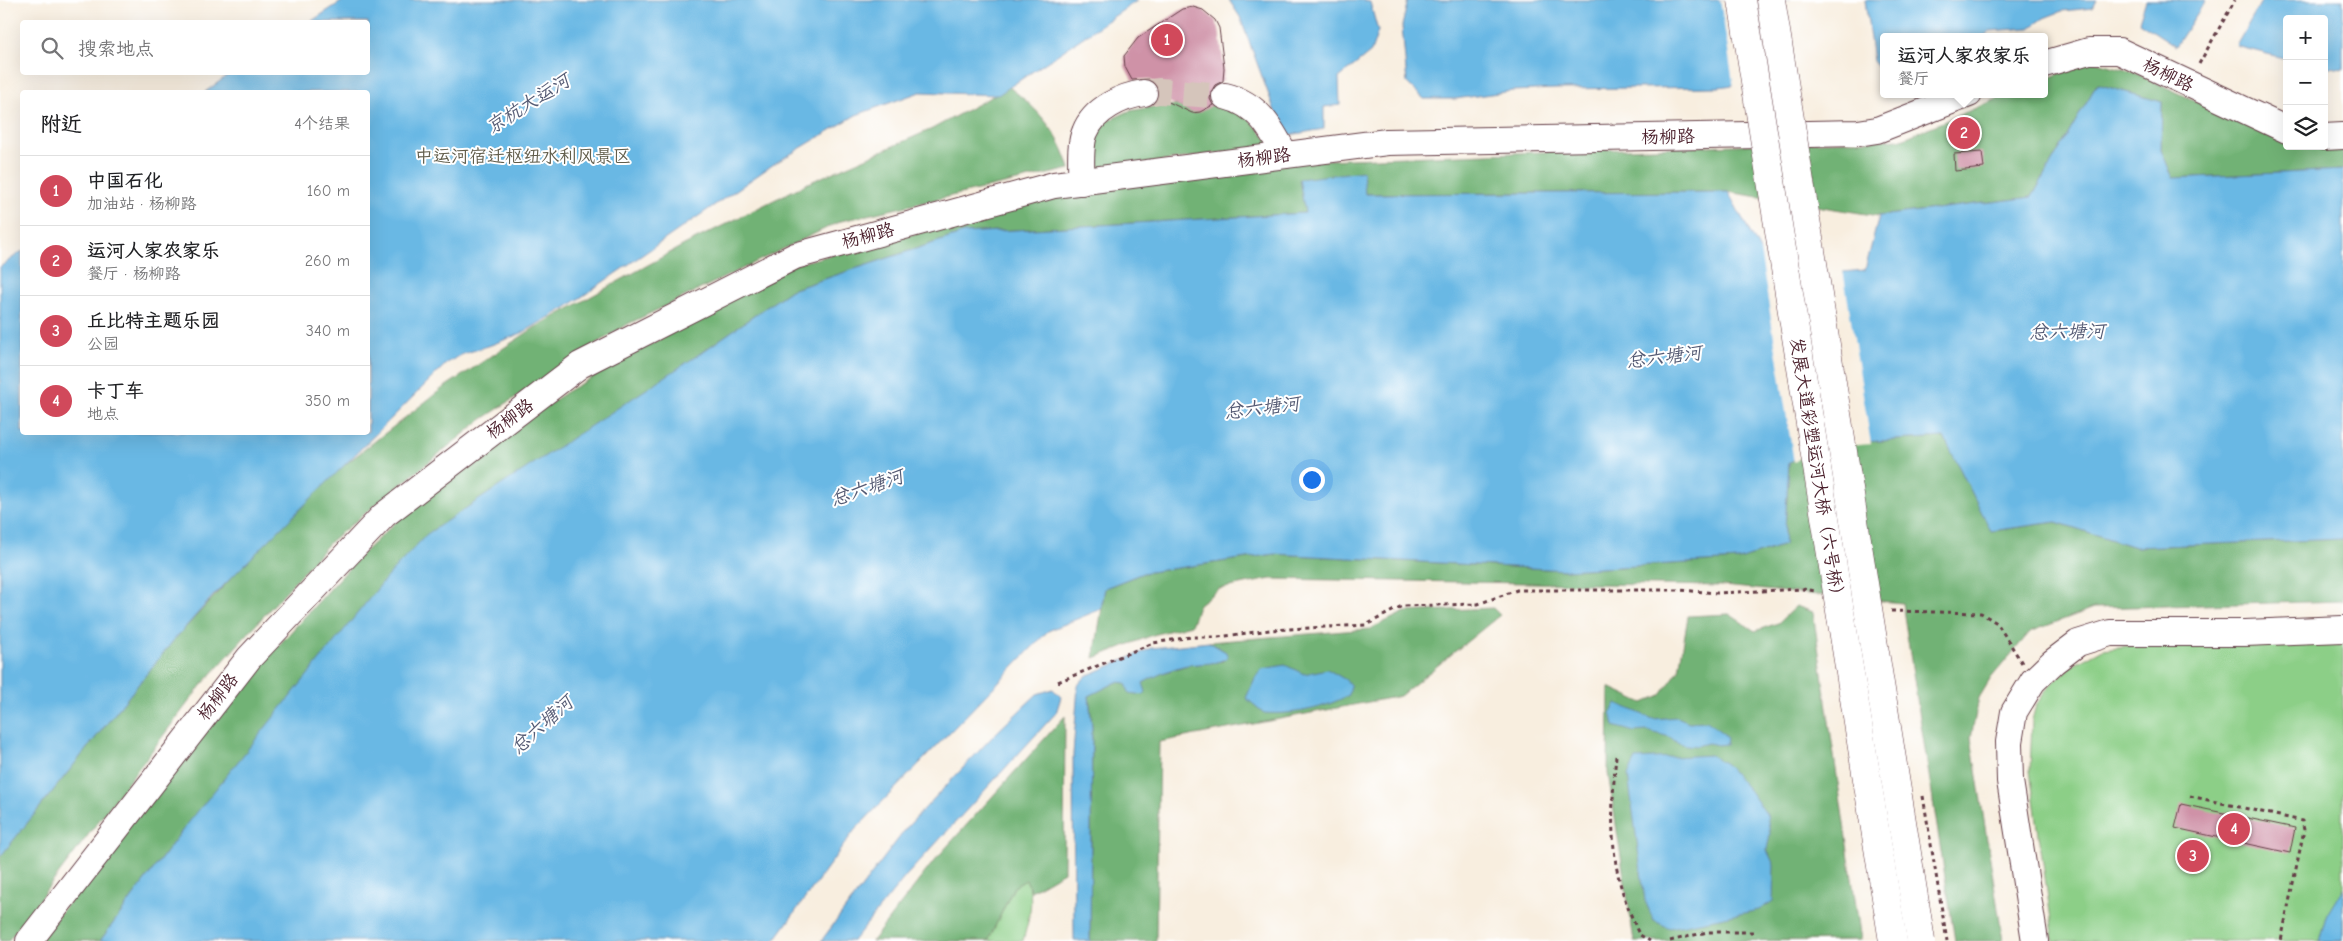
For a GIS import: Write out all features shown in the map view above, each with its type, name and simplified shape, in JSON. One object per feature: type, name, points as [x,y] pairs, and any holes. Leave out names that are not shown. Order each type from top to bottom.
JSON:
[{"type":"main road","name":"发展大道彩塑运河大桥（六号桥）","points":[[1742,0],[1893,941]]},
{"type":"main road","name":"发展大道彩塑运河大桥（六号桥）","points":[[1771,0],[1921,941]]},
{"type":"street","name":"杨柳路","points":[[2048,63],[2088,51],[2119,51],[2283,128]]},
{"type":"street","points":[[1081,182],[1085,131],[1101,111],[1128,96],[1144,93]]},
{"type":"street","points":[[1225,96],[1246,104],[1261,115],[1270,126],[1285,156]]},
{"type":"street","name":"杨柳路","points":[[29,941],[249,658],[384,515],[580,365],[795,256],[1054,186],[1081,182],[1387,142],[1858,133],[1877,130],[1959,98]]},
{"type":"street","points":[[2328,137],[2343,136]]},
{"type":"street","points":[[2035,941],[2010,781],[2009,742],[2014,712],[2033,680],[2078,643],[2110,633],[2245,633],[2343,629]]},
{"type":"path","points":[[2188,84],[2235,0]]},
{"type":"path","points":[[1058,682],[1153,643],[1270,630],[1366,625],[1402,606],[1478,604],[1518,590],[1680,590],[1717,593],[1803,589],[1820,592]]},
{"type":"path","points":[[1889,610],[1981,614],[1997,623],[2033,680]]},
{"type":"path","points":[[1616,756],[1614,836],[1617,866],[1622,890],[1637,930],[1640,936],[1650,941]]},
{"type":"path","points":[[2190,796],[2302,821],[2304,830],[2281,941]]},
{"type":"path","points":[[1670,941],[1707,932],[1754,932]]},
{"type":"green space","points":[[2091,60],[2133,72],[2283,141],[2283,150],[2328,150],[2328,145],[2343,145],[2343,170],[2173,178],[2161,150],[2162,102],[2097,84],[2032,197],[1879,216],[1728,192],[1364,194],[1363,172],[1306,213],[964,233],[791,290],[695,357],[181,832],[100,941],[38,941],[215,715],[362,554],[419,500],[566,392],[792,265],[1073,193],[1295,161],[1902,139],[1999,98],[2048,98],[2048,78]]},
{"type":"green space","points":[[1009,87],[1047,123],[1066,156],[1070,169],[841,221],[624,326],[481,420],[331,541],[200,687],[8,941],[0,941],[0,857],[173,641],[257,550],[338,470],[443,388],[534,328],[684,245],[806,184],[932,129]]},
{"type":"green space","points":[[1224,104],[1239,108],[1273,145],[1090,172],[1090,143],[1105,122],[1129,111],[1157,106]]},
{"type":"green space","points":[[1944,437],[1992,531],[2056,522],[2135,547],[2343,539],[2343,601],[2094,608],[2030,632],[1991,678],[1979,698],[1971,738],[2003,941],[1955,941],[1902,603],[1723,586],[1271,579],[1219,589],[1199,604],[1191,625],[1153,635],[1094,658],[1105,588],[1143,573],[1275,554],[1566,570],[1739,560],[1784,545],[1789,463],[1815,445]]},
{"type":"green space","points":[[1796,606],[1813,612],[1861,940],[1634,941],[1608,773],[1609,687],[1643,703],[1661,695],[1679,670],[1688,616],[1729,614],[1755,631],[1778,623]]},
{"type":"green space","points":[[1493,608],[1500,615],[1400,696],[1159,742],[1156,941],[1090,941],[1092,727],[1089,695],[1117,682],[1143,683],[1154,676],[1187,665],[1223,661],[1226,652],[1209,642],[1370,629],[1405,612]]},
{"type":"green space","points":[[2343,637],[2343,941],[2054,941],[2030,771],[2032,720],[2036,705],[2050,685],[2070,667],[2103,649],[2143,644]]},
{"type":"green space","points":[[1065,716],[1064,872],[1031,891],[1026,880],[1014,887],[988,941],[872,941],[934,861]]},
{"type":"green space","points":[[1026,879],[1031,902],[1023,941],[988,941],[1014,887]]},
{"type":"water","name":"中运河宿迁枢纽水利风景区","points":[[344,0],[1138,0],[998,95],[920,92],[856,115],[774,164],[567,307],[522,333],[463,354],[447,363],[214,595],[173,641],[0,857],[0,267],[20,252],[20,435],[370,435],[370,90],[208,90],[228,75],[370,75],[370,20],[313,20]]},
{"type":"water","points":[[1229,0],[1361,0],[1370,2],[1378,31],[1371,52],[1339,78],[1340,105],[1324,107],[1324,129],[1284,136],[1240,17]]},
{"type":"water","points":[[1408,0],[1790,0],[1802,75],[1719,87],[1555,89],[1512,91],[1455,99],[1424,99],[1407,83],[1402,26]]},
{"type":"water","points":[[1865,0],[2097,0],[2093,8],[2062,11],[2044,18],[2030,28],[1990,31],[1988,33],[1880,33],[1880,70],[1873,61]]},
{"type":"water","points":[[2146,0],[2206,0],[2176,46],[2139,22]]},
{"type":"water","points":[[2262,0],[2343,0],[2343,69],[2328,67],[2328,15],[2283,15],[2283,58],[2236,46]]},
{"type":"water","name":"总六塘河","points":[[2097,84],[2162,102],[2161,150],[2173,178],[2343,170],[2343,539],[2135,547],[2056,522],[1991,531],[1944,437],[1815,445],[1789,463],[1784,545],[1739,560],[1566,570],[1275,554],[1143,573],[1105,588],[1101,609],[1048,631],[854,831],[774,941],[100,941],[181,832],[386,578],[427,534],[695,357],[791,290],[964,233],[1305,213],[1299,179],[1363,171],[1365,194],[1728,192],[1775,278],[1865,270],[1879,216],[2032,197]]},
{"type":"water","points":[[1209,642],[1226,652],[1228,657],[1214,663],[1182,666],[1159,675],[1143,683],[1146,692],[1143,695],[1129,693],[1126,683],[1117,682],[1089,696],[1092,727],[1090,941],[1074,941],[1073,755],[1078,685],[1086,676],[1152,648]]},
{"type":"water","points":[[1285,665],[1304,674],[1327,669],[1346,680],[1351,686],[1349,695],[1329,704],[1308,710],[1264,713],[1246,698],[1255,678],[1262,669]]},
{"type":"water","points":[[1053,689],[1061,697],[1056,713],[905,877],[853,941],[821,941],[908,826],[995,734],[1037,694]]},
{"type":"water","points":[[1616,703],[1653,719],[1677,717],[1689,722],[1707,721],[1725,735],[1727,739],[1726,744],[1686,745],[1676,742],[1670,737],[1647,731],[1634,732],[1614,726],[1611,712]]},
{"type":"water","points":[[1710,755],[1726,764],[1750,791],[1767,815],[1770,834],[1767,850],[1774,865],[1773,901],[1759,910],[1670,928],[1654,921],[1645,901],[1628,775],[1636,759]]},
{"type":"water","points":[[2343,888],[2343,941],[2319,941],[2326,916]]},
{"type":"pier","points":[[1720,0],[1793,0],[1804,76],[1734,88]]},
{"type":"pier","points":[[1759,244],[1777,276],[1843,270],[1871,444],[1816,448],[1794,462]]},
{"type":"building","points":[[1193,7],[1203,10],[1215,20],[1219,28],[1224,68],[1223,81],[1215,85],[1211,92],[1210,99],[1213,105],[1200,112],[1192,113],[1158,97],[1159,90],[1156,84],[1149,79],[1132,80],[1125,67],[1124,56],[1138,38],[1182,9]]},
{"type":"building","points":[[1982,152],[1984,168],[1955,171],[1954,154]]},
{"type":"building","points":[[2181,804],[2295,828],[2290,853],[2175,828]]},
{"type":"tunnel","points":[[1144,93],[1160,91],[1225,96]]},
{"type":"place","name":"中国石化","points":[[1167,40]]},
{"type":"place","name":"运河人家农家乐","points":[[1964,133]]},
{"type":"place","name":"卡丁车","points":[[2234,829]]},
{"type":"place","name":"丘比特主题乐园","points":[[2193,856]]},
{"type":"water label","name":"京杭大运河","points":[[528,104]]}]
